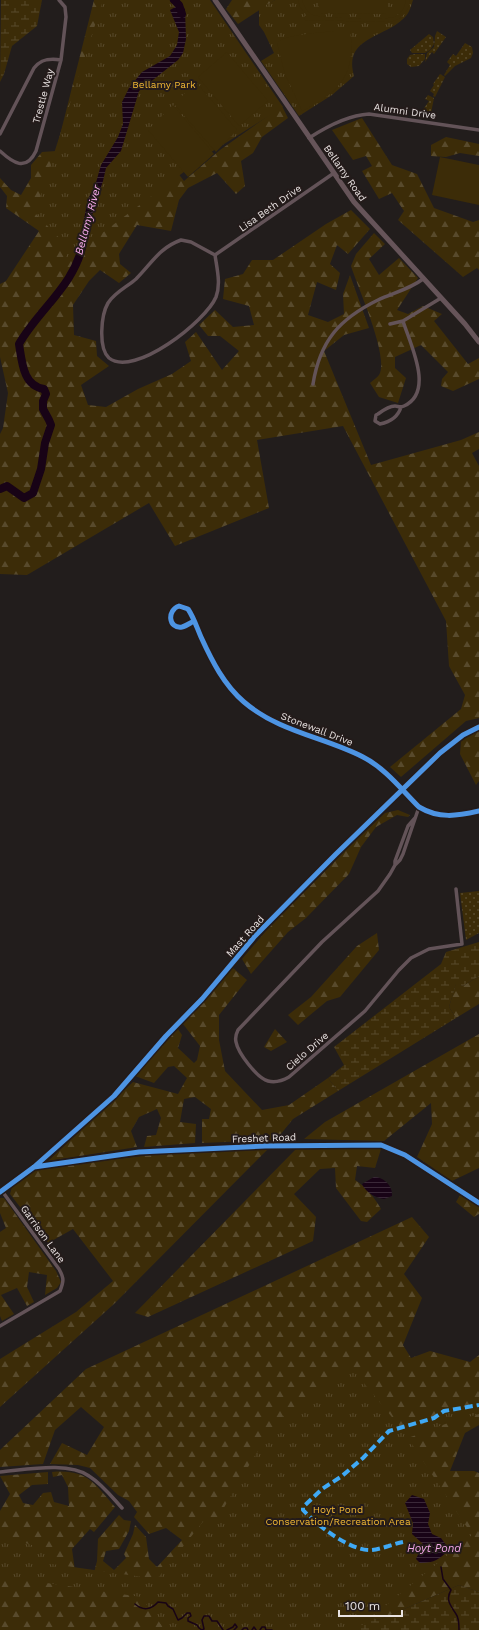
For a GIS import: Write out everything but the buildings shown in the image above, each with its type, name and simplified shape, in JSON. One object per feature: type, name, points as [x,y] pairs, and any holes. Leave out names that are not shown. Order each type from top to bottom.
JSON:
[{"type":"street","name":"Trestle Way","points":[[0,151],[9,159],[18,164],[27,162],[34,156],[61,60],[66,17],[65,7],[60,0]]},
{"type":"street","name":"Bellamy Road","points":[[215,0],[360,210],[441,298],[479,342]]},
{"type":"street","points":[[0,134],[37,64],[45,60],[61,60]]},
{"type":"street","name":"Alumni Drive","points":[[309,138],[343,120],[361,114],[479,130]]},
{"type":"street","name":"Lisa Beth Drive","points":[[215,255],[334,173]]},
{"type":"street","points":[[181,240],[191,242],[215,255],[218,278],[216,297],[206,311],[189,329],[169,344],[143,358],[118,362],[109,358],[102,344],[103,324],[104,314],[108,303],[115,295],[130,284],[153,259],[172,243],[181,240]]},
{"type":"street","points":[[313,384],[316,366],[323,346],[343,323],[377,300],[412,286],[423,279]]},
{"type":"street","points":[[390,324],[403,321],[441,298]]},
{"type":"street","points":[[401,407],[392,406],[378,414],[375,421],[380,424],[399,415],[401,407],[414,397],[418,391],[420,377],[403,321]]},
{"type":"street","name":"Stonewall Drive","points":[[194,621],[184,626],[177,627],[172,622],[171,612],[176,607],[185,607],[190,612],[215,667],[244,702],[275,723],[353,752],[369,760],[384,772],[419,807]]},
{"type":"street","name":"Mast Road","points":[[1,1191],[34,1167],[114,1096],[269,922],[440,753],[463,735],[479,727]]},
{"type":"street","points":[[419,807],[438,815],[448,816],[479,811]]},
{"type":"street","name":"Cielo Drive","points":[[419,807],[415,818],[408,826],[394,865],[386,881],[378,891],[322,942],[238,1030],[236,1038],[237,1047],[262,1079],[271,1082],[279,1081],[293,1074],[365,1011],[411,958],[429,949],[462,944],[456,889]]},
{"type":"street","name":"Freshet Road","points":[[34,1167],[139,1152],[270,1146],[371,1144],[386,1146],[404,1155],[479,1203]]},
{"type":"street","name":"Garrison Lane","points":[[0,1326],[60,1291],[64,1281],[64,1277],[59,1269],[1,1191]]},
{"type":"street","points":[[0,1472],[65,1468],[80,1471],[97,1482],[122,1508]]},
{"type":"green space","points":[[1,0],[42,0],[37,26],[12,46],[4,74],[0,82]]},
{"type":"green space","points":[[94,0],[106,0],[145,131],[184,181],[220,150],[282,106],[288,118],[262,137],[253,153],[241,161],[245,186],[236,194],[217,173],[188,188],[179,200],[171,231],[137,225],[119,254],[120,264],[131,273],[119,283],[100,270],[89,281],[73,305],[74,335],[96,341],[97,356],[109,366],[81,385],[88,405],[106,407],[138,389],[172,374],[191,361],[185,342],[196,332],[222,370],[239,351],[220,336],[208,336],[199,325],[215,310],[233,327],[254,325],[249,306],[223,299],[225,279],[243,274],[252,260],[273,260],[326,224],[351,210],[370,229],[348,254],[337,245],[330,264],[340,273],[336,290],[317,282],[308,315],[328,322],[344,314],[343,294],[350,275],[369,328],[344,335],[324,351],[371,465],[461,440],[479,432],[479,449],[472,453],[479,466],[479,718],[466,721],[401,777],[390,767],[461,709],[465,695],[449,666],[446,621],[343,426],[257,440],[269,508],[175,546],[149,503],[27,575],[0,574],[0,434],[3,428],[8,393],[0,357],[0,284],[6,281],[39,231],[6,208],[7,196],[0,187],[0,178],[11,190],[21,195],[31,178],[31,165],[42,152],[56,151]]},
{"type":"green space","name":"Bellamy Park","points":[[103,0],[210,0],[283,107],[208,154],[66,260],[66,245],[35,213]]},
{"type":"green space","points":[[232,0],[275,0],[238,24],[226,9]]},
{"type":"green space","points":[[275,0],[413,0],[411,8],[403,19],[359,46],[354,54],[352,63],[354,76],[332,95],[299,116],[261,61],[274,53],[259,25],[259,9]]},
{"type":"green space","points":[[298,0],[302,0],[309,12],[318,16],[389,18],[399,14],[405,5],[406,0],[410,0],[408,9],[402,16],[391,22],[386,22],[304,20],[305,16],[307,16],[300,7]]},
{"type":"green space","points":[[319,0],[388,0],[388,14],[319,13]]},
{"type":"green space","points":[[350,31],[351,59],[347,71],[335,90],[302,111],[285,74],[277,43],[287,38],[304,34]]},
{"type":"green space","points":[[437,31],[446,37],[434,54],[432,52],[425,62],[427,53],[434,47]]},
{"type":"green space","points":[[429,34],[433,37],[434,44],[430,50],[425,53],[412,53],[410,50]]},
{"type":"green space","points":[[465,43],[472,47],[473,53],[471,58],[455,66],[445,76],[444,75],[450,65],[447,62],[453,54],[456,56]]},
{"type":"green space","points":[[227,52],[268,101],[239,126],[198,77]]},
{"type":"green space","points":[[425,54],[425,59],[419,66],[411,67],[407,64],[407,59],[410,55]]},
{"type":"green space","points":[[440,74],[445,77],[435,97],[430,91]]},
{"type":"green space","points":[[196,82],[237,130],[216,152],[174,104]]},
{"type":"green space","points":[[428,95],[434,98],[431,113],[425,117],[415,116],[415,111],[420,114],[429,101],[425,99]]},
{"type":"green space","points":[[173,105],[214,154],[188,177],[148,130]]},
{"type":"green space","points":[[362,118],[392,165],[417,174],[434,208],[473,222],[479,220],[479,270],[477,268],[463,277],[398,220],[404,211],[392,193],[379,199],[362,171],[372,166],[366,156],[353,160],[332,130]]},
{"type":"green space","points":[[446,137],[479,144],[479,156],[460,153],[446,157],[431,156],[431,145]]},
{"type":"green space","points":[[440,157],[479,165],[479,205],[432,195]]},
{"type":"green space","points":[[374,233],[385,244],[369,259],[379,275],[399,258],[418,278],[397,310],[408,314],[423,306],[442,314],[434,321],[468,364],[479,358],[479,379],[453,391],[441,386],[442,379],[448,372],[421,345],[395,357],[395,368],[406,378],[398,403],[379,397],[370,383],[379,375],[381,366],[377,338],[351,266],[356,254]]},
{"type":"green space","points":[[479,730],[479,781],[476,785],[460,754],[461,741]]},
{"type":"green space","points":[[398,810],[410,815],[408,817],[397,815],[376,827],[361,847],[349,874],[306,918],[288,932],[251,974],[242,959],[265,932],[385,813]]},
{"type":"green space","points":[[479,891],[479,933],[466,940],[460,893]]},
{"type":"green space","points":[[377,933],[379,950],[340,997],[327,1001],[298,1025],[288,1015],[311,997],[357,946]]},
{"type":"green space","points":[[479,942],[479,976],[463,986],[456,984],[449,1007],[456,1018],[338,1091],[328,1078],[344,1065],[334,1047],[441,964],[446,952]]},
{"type":"green space","points":[[233,968],[247,980],[219,1015],[219,1040],[225,1071],[262,1110],[289,1105],[328,1078],[338,1091],[293,1119],[276,1140],[202,1143],[202,1119],[209,1119],[211,1109],[195,1097],[184,1099],[180,1122],[196,1124],[195,1143],[144,1147],[147,1136],[156,1135],[161,1118],[157,1109],[139,1117],[131,1131],[137,1147],[48,1161],[133,1082],[178,1094],[187,1078],[174,1066],[168,1067],[154,1083],[135,1076],[178,1029],[182,1035],[178,1048],[194,1063],[197,1060],[200,1046],[183,1024]]},
{"type":"green space","points":[[479,976],[479,1004],[456,1018],[449,1007],[456,983],[463,986]]},
{"type":"green space","points":[[275,1029],[287,1042],[271,1051],[264,1047]]},
{"type":"green space","points":[[479,1034],[479,1168],[452,1181],[417,1157],[432,1124],[431,1103],[384,1141],[304,1139],[325,1122]]},
{"type":"green space","points":[[269,1148],[115,1303],[0,1407],[0,1359],[76,1312],[113,1281],[73,1229],[48,1243],[10,1194],[12,1187],[38,1168],[169,1153]]},
{"type":"green space","points":[[297,1148],[381,1149],[375,1168],[357,1166],[355,1180],[370,1193],[381,1209],[367,1222],[361,1221],[336,1188],[335,1168],[320,1169],[294,1194],[316,1217],[313,1241],[148,1317],[135,1313]]},
{"type":"green space","points":[[460,1195],[479,1206],[479,1214],[474,1217],[456,1202]]},
{"type":"green space","points":[[0,1198],[4,1198],[56,1271],[61,1282],[57,1288],[45,1295],[47,1275],[29,1272],[27,1287],[34,1302],[27,1306],[17,1288],[1,1295],[14,1314],[2,1321],[0,1316],[0,1232],[6,1228],[0,1213]]},
{"type":"green space","points":[[412,1217],[429,1237],[404,1274],[422,1298],[403,1345],[411,1358],[430,1351],[470,1362],[479,1355],[479,1425],[465,1433],[450,1471],[474,1471],[479,1473],[479,1592],[459,1585],[379,1620],[273,1582],[168,1630],[0,1630],[0,1511],[10,1494],[0,1476],[48,1472],[48,1484],[32,1485],[19,1495],[23,1503],[33,1505],[43,1493],[51,1492],[54,1502],[69,1506],[68,1487],[62,1475],[53,1477],[52,1472],[82,1475],[89,1479],[115,1507],[94,1532],[90,1529],[72,1549],[76,1578],[92,1580],[97,1561],[98,1539],[119,1515],[124,1520],[131,1521],[129,1531],[119,1549],[106,1551],[103,1561],[114,1570],[126,1558],[124,1554],[133,1534],[135,1525],[146,1537],[149,1559],[157,1567],[182,1540],[166,1528],[149,1534],[134,1517],[137,1512],[129,1501],[118,1495],[90,1468],[78,1465],[50,1464],[62,1443],[87,1455],[104,1427],[81,1407],[55,1430],[43,1464],[0,1467],[0,1450],[86,1369]]},
{"type":"green space","name":"Hoyt Pond Conservation/Recreation Area","points":[[350,1366],[405,1433],[440,1415],[479,1404],[479,1414],[448,1423],[408,1438],[472,1535],[356,1630],[165,1630],[141,1597],[0,1576],[0,1536],[3,1536],[54,1552],[52,1564],[157,1579],[206,1518],[216,1521],[254,1457],[274,1428],[273,1424]]},
{"type":"green space","points":[[273,1582],[379,1620],[459,1585],[479,1592],[479,1630],[168,1630]]},
{"type":"water","points":[[179,5],[185,9],[186,39],[183,53],[178,60],[139,91],[121,151],[106,168],[89,225],[86,241],[81,253],[81,234],[88,199],[95,186],[101,165],[118,137],[123,124],[122,102],[129,88],[142,72],[170,56],[177,45],[179,32],[170,10]]},
{"type":"water","points":[[374,1177],[381,1178],[387,1182],[391,1188],[392,1196],[384,1199],[374,1196],[366,1190],[362,1184]]},
{"type":"water","name":"Hoyt Pond","points":[[412,1495],[424,1499],[430,1513],[428,1524],[432,1534],[441,1538],[449,1549],[440,1558],[430,1562],[420,1563],[416,1559],[423,1544],[412,1534],[413,1523],[405,1503]]},
{"type":"waterway","name":"Bellamy River","points":[[174,0],[179,5],[182,14]]},
{"type":"waterway","name":"Bellamy River","points":[[0,489],[7,486],[24,498],[33,493],[41,469],[45,443],[51,425],[43,409],[43,401],[46,394],[44,389],[37,387],[28,378],[23,365],[19,344],[36,319],[65,284],[79,258],[83,243]]},
{"type":"waterway","points":[[441,1567],[443,1579],[451,1590],[449,1600],[458,1617],[459,1630]]},
{"type":"waterway","points":[[135,1604],[141,1608],[147,1609],[153,1607],[158,1602],[166,1603],[173,1609],[178,1620],[187,1613],[190,1613],[191,1616],[188,1618],[188,1621],[197,1625],[202,1630]]},
{"type":"waterway","points":[[202,1630],[204,1629],[202,1620],[204,1616],[209,1616],[212,1621],[217,1621],[223,1630]]},
{"type":"waterway","points":[[227,1630],[235,1624],[237,1627],[234,1630]]},
{"type":"waterway","points":[[252,1630],[254,1627],[256,1630]]},
{"type":"waterway","points":[[260,1630],[262,1627],[265,1627],[266,1630],[272,1630]]},
{"type":"waterway","points":[[242,1630],[244,1628],[247,1628],[248,1630]]},
{"type":"marked path","points":[[403,1542],[372,1550],[354,1547],[325,1530],[303,1510],[303,1507],[322,1489],[342,1476],[363,1458],[389,1431],[434,1418],[444,1411],[479,1405]]},
{"type":"cycle path","points":[[194,621],[184,627],[177,627],[171,619],[172,611],[179,606],[188,609],[194,619],[201,637],[219,672],[230,688],[244,702],[258,712],[287,727],[363,757],[379,767],[419,807],[426,811],[441,815],[456,815],[479,811]]},
{"type":"cycle path","points":[[0,1192],[34,1167],[114,1096],[166,1036],[202,999],[255,936],[336,854],[440,753],[463,735],[479,727]]},
{"type":"cycle path","points":[[34,1167],[139,1152],[265,1146],[381,1145],[405,1155],[479,1203]]}]
